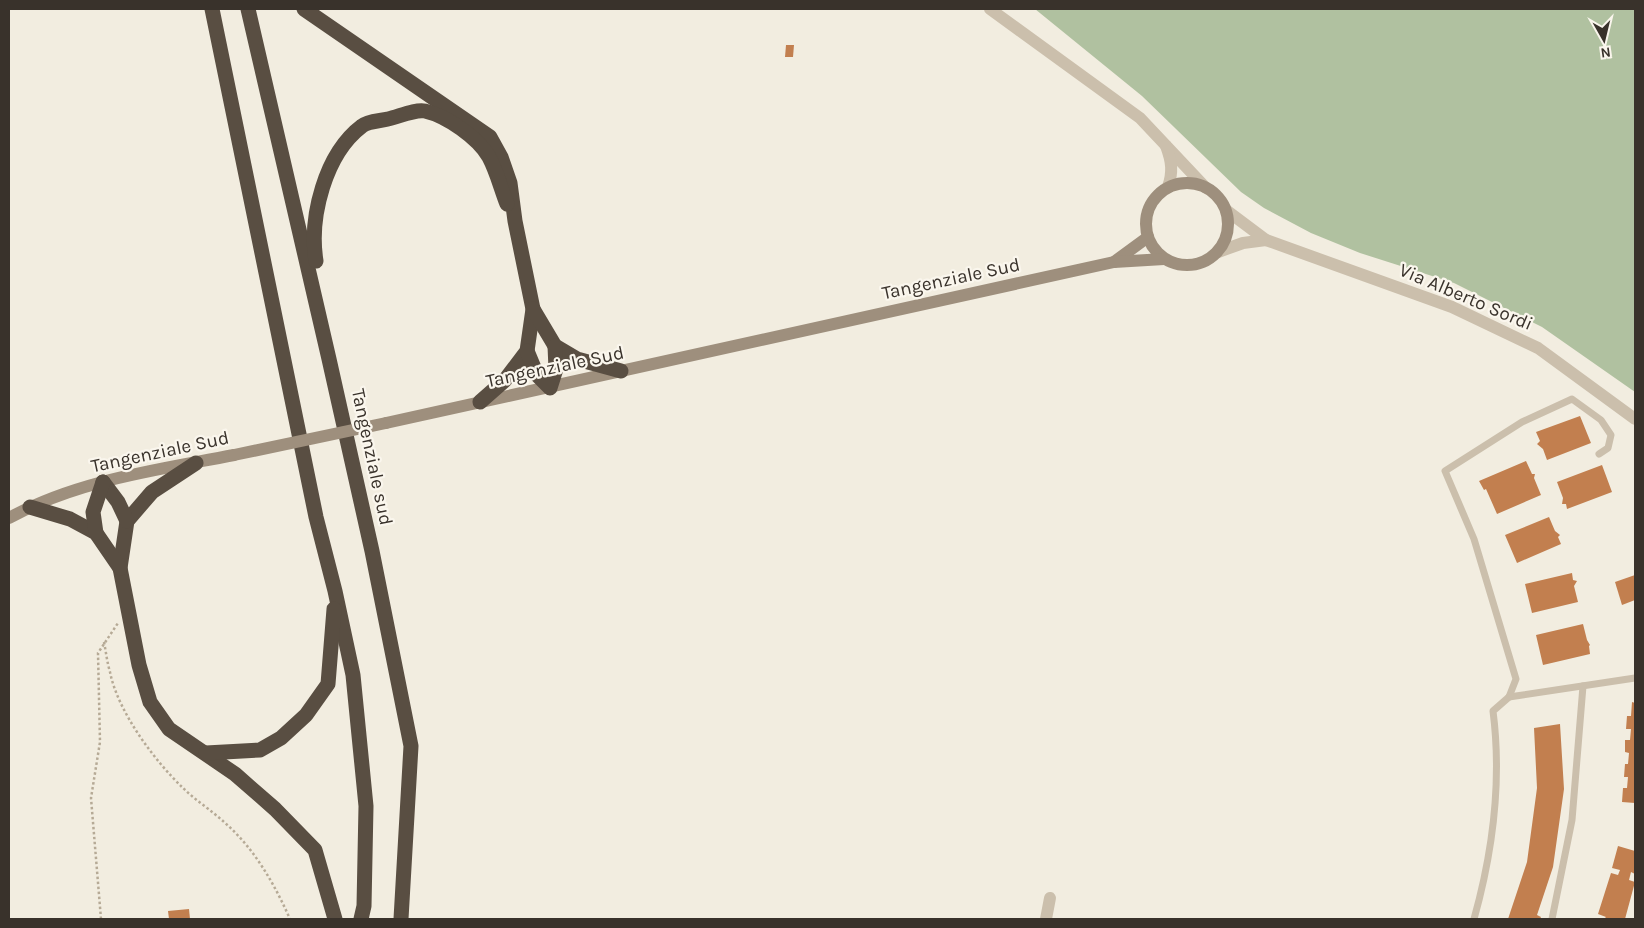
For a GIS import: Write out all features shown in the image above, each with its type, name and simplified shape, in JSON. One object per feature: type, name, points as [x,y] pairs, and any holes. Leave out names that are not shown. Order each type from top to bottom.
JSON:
[{"type":"highway","points":[[212,9],[314,508],[335,591],[353,675],[366,806],[364,906],[361,919]]},
{"type":"highway","name":"Tangenziale sud","points":[[248,9],[330,359],[372,551],[411,746],[401,919]]},
{"type":"highway","points":[[304,9],[490,137],[501,157],[510,183],[515,221],[533,309],[555,346],[556,368],[550,388]]},
{"type":"highway","points":[[330,359],[313,242],[315,217],[324,184],[342,148],[363,125],[423,110],[448,121],[472,139],[488,157],[515,221]]},
{"type":"highway","points":[[480,402],[505,380],[527,351],[533,309]]},
{"type":"highway","points":[[555,346],[577,358],[621,372]]},
{"type":"highway","points":[[527,351],[537,374],[550,388]]},
{"type":"highway","points":[[196,463],[152,492],[127,521],[120,568],[139,665],[150,702],[169,729],[206,753],[275,809],[314,850],[334,919]]},
{"type":"highway","points":[[103,482],[118,502],[127,521]]},
{"type":"highway","points":[[96,533],[94,512],[103,482]]},
{"type":"highway","points":[[30,507],[70,519],[96,533],[120,568]]},
{"type":"highway","points":[[206,753],[260,750],[281,738],[306,715],[328,684],[335,591]]},
{"type":"street","points":[[990,9],[1140,118],[1165,142],[1205,187]]},
{"type":"street","points":[[1165,142],[1171,160],[1172,173],[1168,187]]},
{"type":"street","points":[[1187,183],[1205,187],[1214,192],[1226,210],[1229,228],[1227,236],[1218,252],[1198,264],[1186,266],[1164,259],[1151,246],[1148,237],[1146,226],[1149,209],[1159,194],[1168,187],[1187,183]]},
{"type":"street","name":"Via Alberto Sordi","points":[[1226,210],[1266,240],[1452,307],[1538,348],[1635,419]]},
{"type":"street","name":"Tangenziale Sud","points":[[1114,262],[1148,237]]},
{"type":"street","name":"Via Alberto Sordi","points":[[1218,252],[1243,243],[1266,240]]},
{"type":"street","name":"Tangenziale Sud","points":[[9,518],[30,507],[103,482],[550,388],[1114,262],[1164,259]]},
{"type":"street","points":[[1046,919],[1050,898]]},
{"type":"lane","points":[[1474,919],[1486,878],[1496,801],[1496,735],[1493,711],[1509,697],[1516,678],[1474,539],[1445,471],[1522,422],[1572,399],[1602,420],[1611,435],[1608,448],[1599,454]]},
{"type":"lane","points":[[1509,697],[1635,678]]},
{"type":"lane","points":[[1552,919],[1572,820],[1583,686]]},
{"type":"path","points":[[101,919],[91,798],[100,742],[98,653],[113,627],[129,614]]},
{"type":"path","points":[[104,642],[110,674],[121,702],[140,736],[183,788],[225,823],[257,858],[279,894],[290,919]]},
{"type":"green space","points":[[1035,9],[1635,9],[1635,392],[1542,327],[1454,283],[1360,253],[1311,233],[1264,208],[1241,192],[1142,96]]},
{"type":"building","points":[[786,45],[794,45],[793,57],[785,57]]},
{"type":"building","points":[[1580,416],[1591,443],[1547,460],[1543,449],[1537,444],[1540,441],[1536,432]]},
{"type":"building","points":[[1526,461],[1532,474],[1535,474],[1534,478],[1541,495],[1497,514],[1486,489],[1484,490],[1479,481]]},
{"type":"building","points":[[1602,465],[1612,492],[1567,509],[1566,504],[1562,504],[1563,498],[1557,482]]},
{"type":"building","points":[[1549,517],[1555,531],[1560,535],[1558,537],[1561,544],[1517,563],[1505,535]]},
{"type":"building","points":[[1572,573],[1573,580],[1577,581],[1574,586],[1578,602],[1532,613],[1525,584]]},
{"type":"building","points":[[1635,575],[1635,600],[1622,605],[1615,582]]},
{"type":"building","points":[[1583,624],[1590,645],[1590,654],[1543,665],[1536,635]]},
{"type":"building","points":[[1632,702],[1635,703],[1635,803],[1622,802],[1623,788],[1627,788],[1628,777],[1624,777],[1625,764],[1628,764],[1629,753],[1625,752],[1625,740],[1630,740],[1631,729],[1626,729],[1627,716],[1631,716]]},
{"type":"building","points":[[1560,724],[1564,789],[1553,867],[1537,915],[1541,917],[1540,919],[1508,919],[1527,862],[1537,788],[1534,728]]},
{"type":"building","points":[[1618,846],[1635,851],[1635,874],[1631,872],[1629,880],[1635,882],[1625,919],[1604,919],[1606,917],[1598,914],[1611,873],[1618,875],[1620,870],[1612,868]]},
{"type":"building","points":[[189,909],[190,919],[169,919],[168,911]]}]
